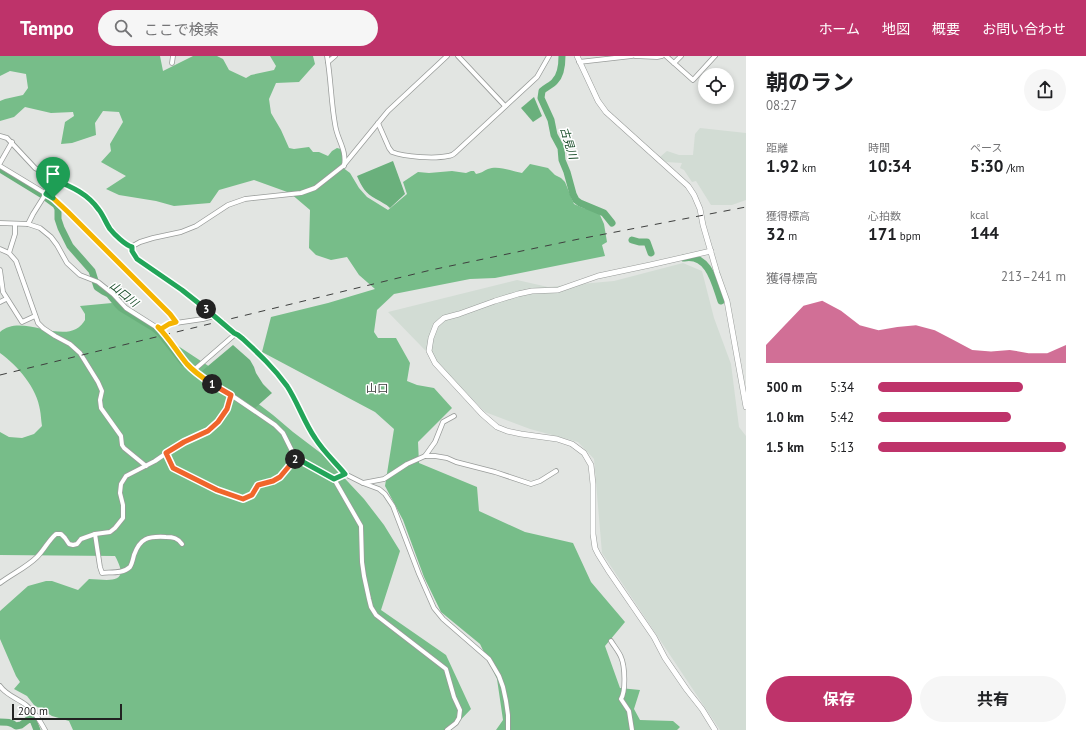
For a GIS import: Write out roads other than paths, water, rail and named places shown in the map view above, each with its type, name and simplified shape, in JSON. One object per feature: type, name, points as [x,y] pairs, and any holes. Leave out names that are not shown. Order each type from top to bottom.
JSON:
[{"type":"street","points":[[172,63],[173,56]]},
{"type":"street","points":[[327,56],[336,130],[344,154],[344,166]]},
{"type":"street","points":[[328,62],[335,56]]},
{"type":"street","points":[[132,247],[140,242],[181,232],[196,226],[228,205],[245,199],[301,193],[315,188],[344,166],[388,111],[447,56]]},
{"type":"street","points":[[458,56],[505,106]]},
{"type":"street","points":[[378,123],[392,152],[405,155],[434,157],[449,156],[456,152],[537,77],[548,56]]},
{"type":"street","points":[[577,56],[598,101],[606,112],[663,163],[691,190],[694,195],[700,209],[711,251],[727,301],[746,407]]},
{"type":"street","points":[[579,62],[632,56]]},
{"type":"street","points":[[635,56],[662,56]]},
{"type":"street","points":[[666,56],[693,80],[715,56]]},
{"type":"street","points":[[674,63],[681,56]]},
{"type":"street","points":[[0,136],[7,138],[12,142],[35,168],[85,195],[99,209],[110,228],[126,244],[132,247]]},
{"type":"street","points":[[12,142],[0,164],[53,198],[170,314],[176,322]]},
{"type":"street","points":[[28,224],[55,180]]},
{"type":"street","points":[[0,223],[28,224],[40,228],[57,244],[67,263],[80,275],[95,281],[113,294],[126,308],[156,327],[161,329],[176,322],[203,319],[214,316]]},
{"type":"street","points":[[9,253],[15,234],[15,224]]},
{"type":"street","points":[[132,247],[132,251],[137,259],[182,290],[243,339],[274,369],[287,387],[315,438],[325,452],[345,474],[379,489],[385,494],[393,506],[419,574],[434,608],[443,619],[490,659],[499,676],[503,687],[508,715],[508,730]]},
{"type":"street","points":[[0,249],[9,253],[16,261],[38,323],[43,328],[70,344],[80,352],[98,382],[102,391],[100,400],[101,408],[121,436],[122,445],[146,466]]},
{"type":"street","points":[[711,251],[598,276],[558,290],[532,291],[518,294],[444,318],[436,325],[430,338],[429,351],[435,364],[482,414],[497,427],[521,434],[558,439],[572,444],[584,453],[591,465],[594,534],[598,554],[715,730]]},
{"type":"street","points":[[0,270],[3,292],[6,299],[22,322],[35,316]]},
{"type":"street","points":[[0,302],[6,299]]},
{"type":"street","points":[[158,327],[187,364],[208,381],[268,420],[283,433],[296,458],[334,479],[362,530],[362,562],[371,607],[376,614],[446,669],[460,710],[460,718],[448,730]]},
{"type":"street","points":[[194,370],[232,337],[234,333]]},
{"type":"street","points":[[0,583],[27,566],[44,550],[49,540],[56,534],[61,534],[69,544],[73,545],[77,544],[81,539],[95,534],[110,532],[115,528],[123,518],[123,506],[120,493],[121,484],[126,476],[146,466],[184,442],[208,431],[218,422],[227,409],[231,395]]},
{"type":"street","points":[[425,456],[435,442],[443,422],[454,416]]},
{"type":"street","points":[[166,453],[173,468],[217,490],[243,499],[252,495],[258,485],[273,481],[280,477],[296,458]]},
{"type":"street","points":[[363,483],[384,480],[407,464],[425,456],[447,458],[531,484],[540,482],[556,470]]},
{"type":"street","points":[[334,479],[345,474]]},
{"type":"street","points":[[95,534],[102,573],[124,570],[130,567],[137,548],[142,541],[148,538],[170,537],[179,540],[182,544]]},
{"type":"street","points":[[610,641],[621,656],[623,664],[624,685],[623,696],[621,699],[629,711],[632,730]]},
{"type":"street","points":[[0,686],[6,693],[30,708],[45,730]]},
{"type":"waterway","name":"古見川","points":[[562,56],[559,76],[542,91],[541,98],[551,120],[554,135],[561,148],[562,160],[576,200],[604,213],[612,223]]},
{"type":"waterway","name":"山口川","points":[[0,169],[56,205],[61,228],[70,246],[92,271],[97,287],[109,294],[121,308],[160,333],[183,362]]},
{"type":"waterway","name":"古見川","points":[[632,240],[647,242],[651,253]]},
{"type":"waterway","name":"古見川","points":[[684,258],[693,258],[699,260],[705,265],[710,271],[721,301]]},
{"type":"waterway","points":[[0,722],[9,722],[16,726],[21,725],[29,719],[33,720],[37,730]]},
{"type":"railway","points":[[0,375],[431,270],[579,239],[746,207]]},
{"type":"district","name":"山口","points":[[377,388]]}]
